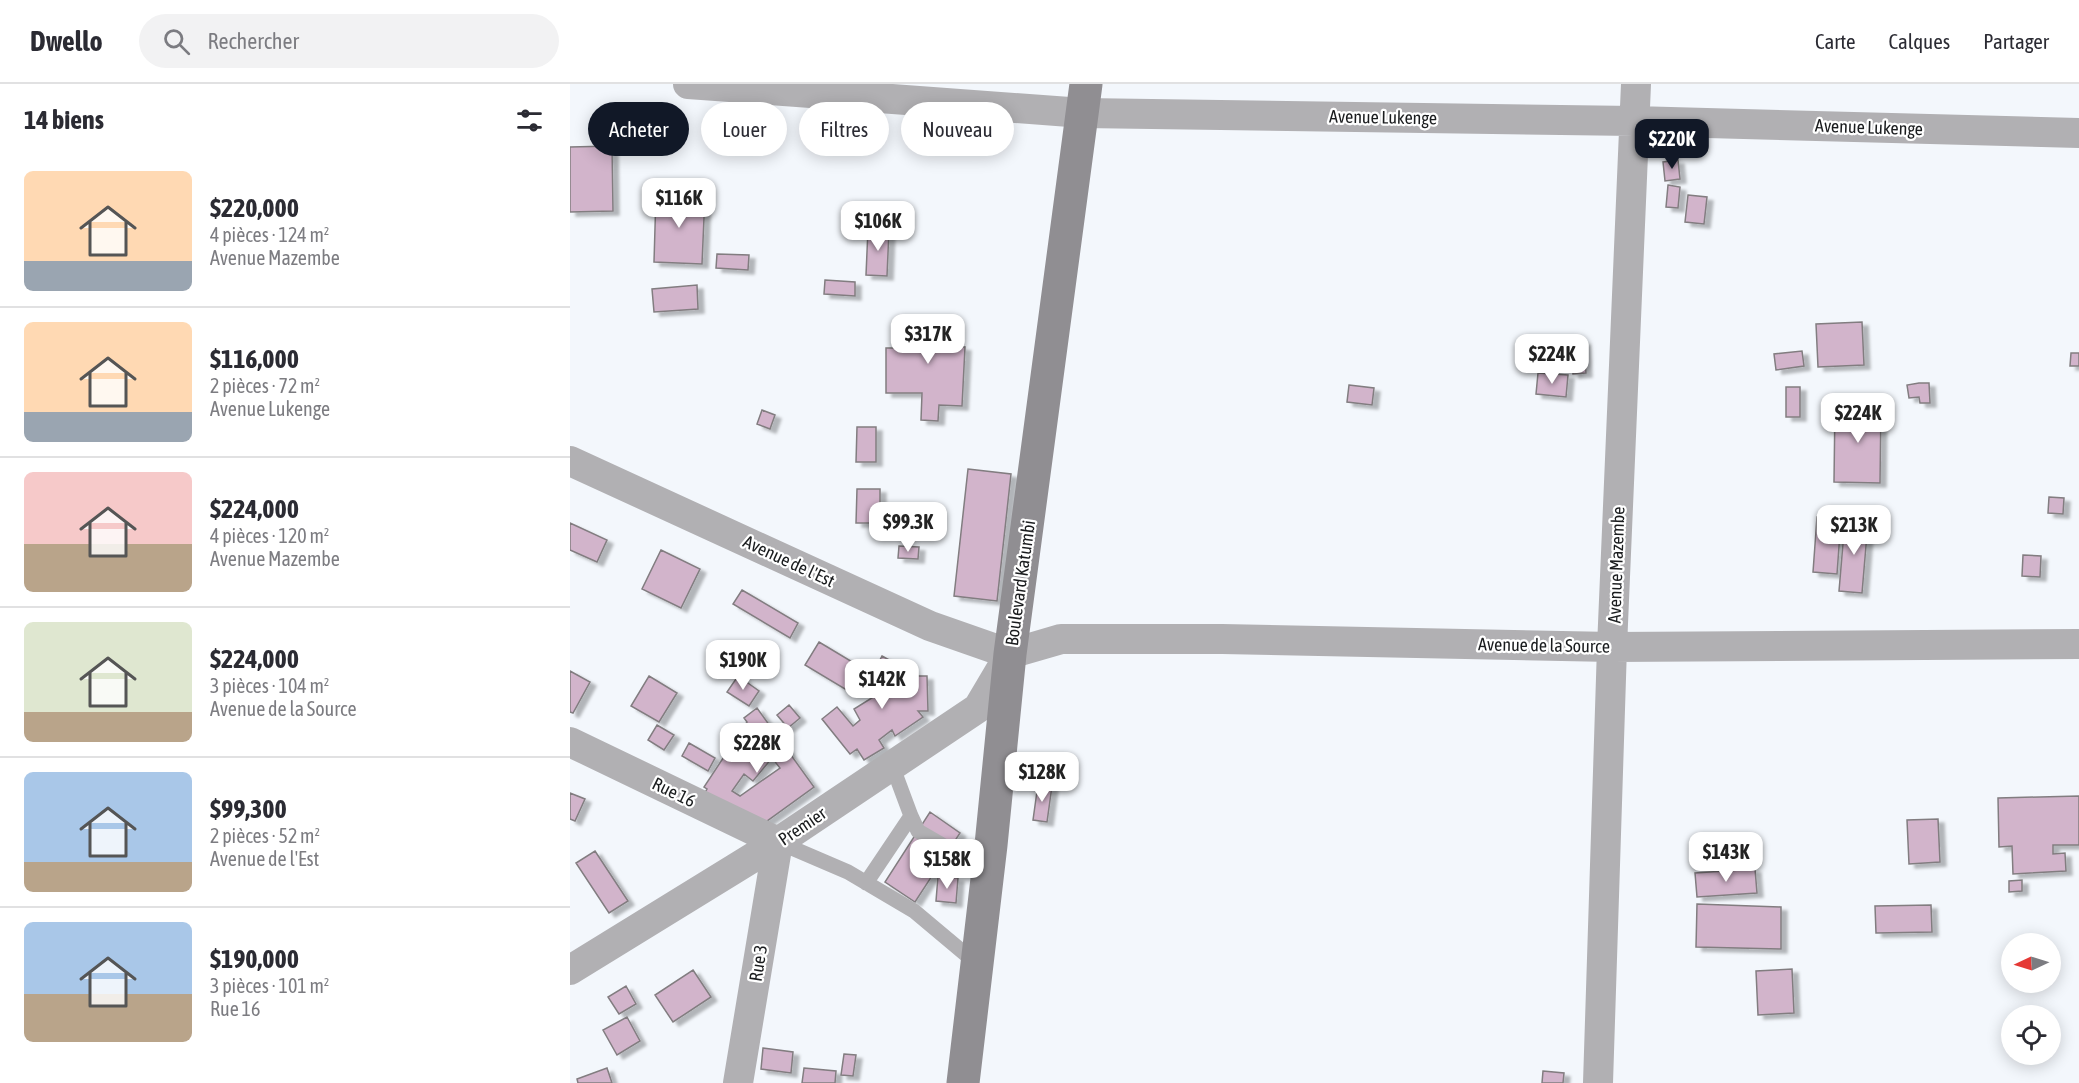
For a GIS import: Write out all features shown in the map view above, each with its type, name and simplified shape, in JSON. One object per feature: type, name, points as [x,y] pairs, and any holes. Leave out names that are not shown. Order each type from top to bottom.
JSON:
[{"type":"street","name":"Avenue Lukenge","points":[[688,84],[1634,121],[2079,133]]},
{"type":"street","name":"Avenue Mazembe","points":[[1598,1083],[1612,647],[1636,84]]},
{"type":"street","name":"Boulevard Katumbi","points":[[963,1083],[991,845],[1010,654],[1085,99]]},
{"type":"street","name":"Avenue de l'Est","points":[[570,461],[930,627],[1010,654]]},
{"type":"street","name":"Avenue de la Source","points":[[1010,654],[1061,639],[1222,639],[1612,647],[2079,644]]},
{"type":"street","name":"Premier","points":[[570,970],[778,842],[978,708],[1010,654]]},
{"type":"street","name":"Rue 16","points":[[570,742],[778,842]]},
{"type":"street","name":"Rue 3","points":[[738,1083],[778,842]]},
{"type":"lane","points":[[892,765],[910,816],[918,831],[949,849],[991,845]]},
{"type":"lane","points":[[866,883],[910,816]]},
{"type":"lane","points":[[778,842],[848,872],[914,911],[976,963]]},
{"type":"building","points":[[570,147],[588,147],[588,156],[612,156],[613,211],[570,212]]},
{"type":"building","points":[[1678,160],[1680,179],[1665,181],[1663,162]]},
{"type":"building","points":[[1668,185],[1680,187],[1678,208],[1666,207]]},
{"type":"building","points":[[656,194],[705,195],[702,264],[654,262]]},
{"type":"building","points":[[1688,195],[1707,197],[1704,224],[1685,222]]},
{"type":"building","points":[[868,229],[889,230],[887,276],[866,275]]},
{"type":"building","points":[[717,254],[749,255],[748,270],[716,268]]},
{"type":"building","points":[[825,280],[855,282],[855,296],[824,294]]},
{"type":"building","points":[[697,285],[698,309],[654,312],[652,289]]},
{"type":"building","points":[[907,317],[953,317],[953,346],[965,347],[962,406],[939,405],[938,421],[921,420],[922,393],[886,393],[886,348],[906,348]]},
{"type":"building","points":[[1862,322],[1864,365],[1818,367],[1816,324]]},
{"type":"building","points":[[1584,341],[1586,373],[1573,374],[1571,342]]},
{"type":"building","points":[[1802,351],[1804,366],[1776,370],[1774,354]]},
{"type":"building","points":[[2071,353],[2079,353],[2079,366],[2070,366]]},
{"type":"building","points":[[1538,373],[1568,375],[1566,397],[1536,394]]},
{"type":"building","points":[[1929,383],[1930,403],[1920,403],[1919,397],[1909,398],[1907,385]]},
{"type":"building","points":[[1349,385],[1374,388],[1372,405],[1347,402]]},
{"type":"building","points":[[1786,387],[1800,387],[1800,417],[1786,417]]},
{"type":"building","points":[[1835,404],[1881,405],[1880,483],[1834,482]]},
{"type":"building","points":[[762,410],[775,415],[770,429],[757,424]]},
{"type":"building","points":[[857,427],[876,427],[876,462],[856,462]]},
{"type":"building","points":[[968,469],[1011,474],[997,601],[954,596]]},
{"type":"building","points":[[857,489],[880,489],[880,523],[856,523]]},
{"type":"building","points":[[2049,497],[2064,498],[2063,514],[2048,513]]},
{"type":"building","points":[[1817,517],[1841,519],[1837,574],[1813,572]]},
{"type":"building","points":[[1845,520],[1868,522],[1862,593],[1839,591]]},
{"type":"building","points":[[570,523],[607,540],[597,562],[570,550]]},
{"type":"building","points":[[899,546],[919,547],[918,559],[898,558]]},
{"type":"building","points":[[661,550],[700,569],[681,608],[642,589]]},
{"type":"building","points":[[2023,555],[2041,556],[2040,577],[2022,576]]},
{"type":"building","points":[[742,590],[798,623],[790,638],[733,604]]},
{"type":"building","points":[[819,642],[859,666],[845,689],[805,665]]},
{"type":"building","points":[[882,656],[918,676],[927,676],[928,711],[918,711],[923,717],[895,736],[892,730],[879,740],[884,748],[864,760],[857,749],[850,754],[822,719],[837,707],[853,726],[860,720],[854,709],[883,691],[868,683]]},
{"type":"building","points":[[570,671],[590,682],[573,713],[570,712]]},
{"type":"building","points":[[649,676],[677,693],[659,722],[631,706]]},
{"type":"building","points":[[738,676],[759,691],[749,706],[727,692]]},
{"type":"building","points":[[789,705],[800,718],[788,728],[777,715]]},
{"type":"building","points":[[757,708],[814,787],[760,826],[703,796],[707,789],[704,787],[747,722],[744,718]],"holes":[[[772,758],[780,768],[740,796],[732,791],[744,774],[753,781]]]},
{"type":"building","points":[[657,725],[674,735],[664,750],[648,740]]},
{"type":"building","points":[[689,743],[715,758],[708,771],[682,756]]},
{"type":"building","points":[[1038,784],[1052,786],[1047,822],[1033,820]]},
{"type":"building","points":[[570,793],[585,799],[575,821],[570,819]]},
{"type":"building","points":[[2079,796],[2079,845],[2053,845],[2053,854],[2065,853],[2066,871],[2013,874],[2012,846],[1999,847],[1998,798]]},
{"type":"building","points":[[930,812],[960,833],[915,902],[885,882]]},
{"type":"building","points":[[1938,819],[1940,862],[1909,864],[1907,820]]},
{"type":"building","points":[[595,851],[628,901],[609,913],[576,863]]},
{"type":"building","points":[[1755,869],[1757,893],[1697,897],[1695,873]]},
{"type":"building","points":[[938,876],[958,878],[956,903],[936,901]]},
{"type":"building","points":[[2022,880],[2022,891],[2009,892],[2009,881]]},
{"type":"building","points":[[1697,904],[1781,907],[1781,949],[1696,947]]},
{"type":"building","points":[[1931,905],[1932,932],[1876,933],[1875,906]]},
{"type":"building","points":[[1792,969],[1794,1013],[1758,1015],[1756,971]]},
{"type":"building","points":[[693,970],[711,997],[673,1022],[655,995]]},
{"type":"building","points":[[626,986],[636,1004],[619,1014],[608,997]]},
{"type":"building","points":[[627,1017],[640,1041],[617,1055],[603,1030]]},
{"type":"building","points":[[763,1048],[793,1052],[791,1073],[761,1069]]},
{"type":"building","points":[[844,1054],[856,1055],[853,1076],[841,1075]]},
{"type":"building","points":[[607,1068],[612,1083],[578,1083],[577,1079]]},
{"type":"building","points":[[804,1068],[836,1071],[835,1083],[802,1083]]},
{"type":"building","points":[[1543,1071],[1564,1073],[1563,1083],[1542,1083]]}]
